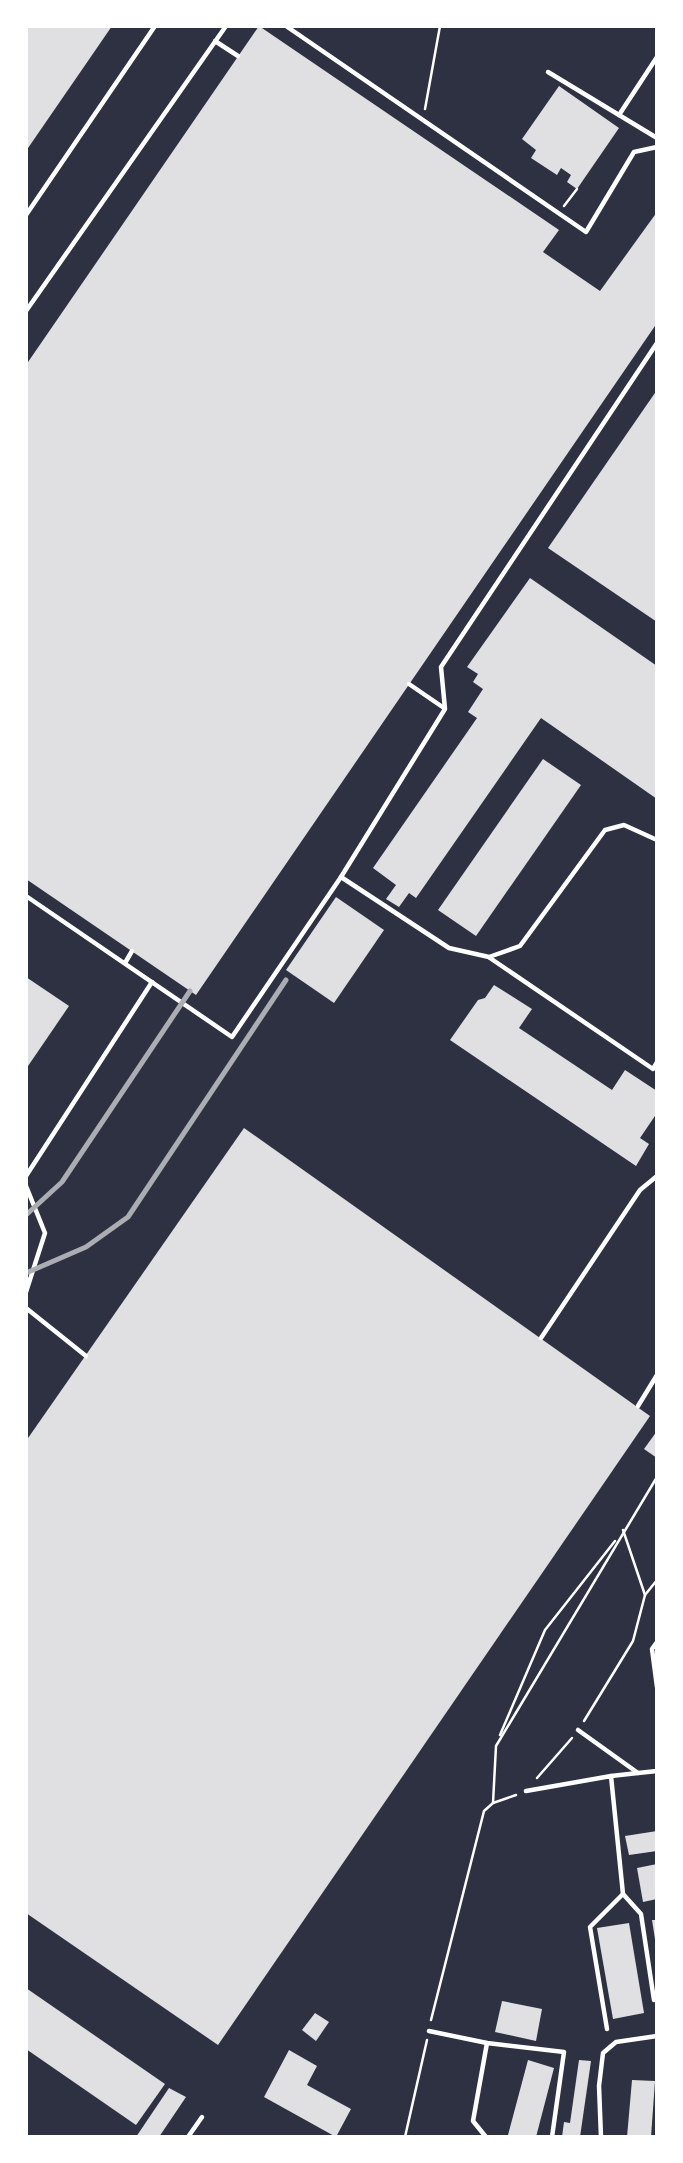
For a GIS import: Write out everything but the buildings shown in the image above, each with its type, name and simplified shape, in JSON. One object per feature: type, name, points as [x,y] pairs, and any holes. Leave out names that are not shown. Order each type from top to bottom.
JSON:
[{"type":"lane","points":[[26,215],[155,26]]},
{"type":"lane","points":[[26,311],[226,26]]},
{"type":"lane","points":[[286,26],[586,232],[634,152],[657,147]]},
{"type":"lane","points":[[215,41],[238,56]]},
{"type":"lane","points":[[619,115],[657,57]]},
{"type":"lane","points":[[548,72],[657,138]]},
{"type":"lane","points":[[26,896],[232,1037],[341,877],[445,709],[441,667],[657,343]]},
{"type":"lane","points":[[409,684],[445,709]]},
{"type":"lane","points":[[489,957],[520,946],[605,830],[624,825],[657,840]]},
{"type":"lane","points":[[341,877],[449,948],[489,957],[653,1069],[657,1062]]},
{"type":"lane","points":[[124,963],[132,951]]},
{"type":"lane","points":[[26,1176],[152,982]]},
{"type":"lane","points":[[541,1338],[640,1190],[657,1176]]},
{"type":"lane","points":[[26,1186],[45,1233],[26,1292]]},
{"type":"lane","points":[[26,1308],[86,1356]]},
{"type":"lane","points":[[638,1406],[657,1375]]},
{"type":"lane","points":[[657,1642],[652,1649],[657,1687]]},
{"type":"lane","points":[[578,1730],[638,1773]]},
{"type":"lane","points":[[526,1791],[657,1771]]},
{"type":"lane","points":[[611,1776],[623,1894],[641,1914],[654,2000]]},
{"type":"lane","points":[[607,2029],[590,1927],[623,1894]]},
{"type":"lane","points":[[429,2031],[487,2043],[564,2052],[552,2137]]},
{"type":"lane","points":[[601,2137],[600,2086],[603,2053],[616,2042],[657,2036]]},
{"type":"lane","points":[[486,2137],[473,2121],[487,2043]]},
{"type":"lane","points":[[188,2137],[202,2117]]},
{"type":"path","points":[[423,120],[440,26]]},
{"type":"path","points":[[496,1746],[657,1477]]},
{"type":"path","points":[[623,1530],[645,1595]]},
{"type":"path","points":[[493,1803],[496,1746],[545,1630],[623,1530]]},
{"type":"path","points":[[405,2137],[484,1811],[493,1803],[526,1791],[578,1730],[633,1641],[645,1595],[657,1580]]},
{"type":"railway","points":[[26,1273],[86,1247],[128,1217],[286,980]]},
{"type":"railway","points":[[26,1215],[62,1182],[190,991]]}]
